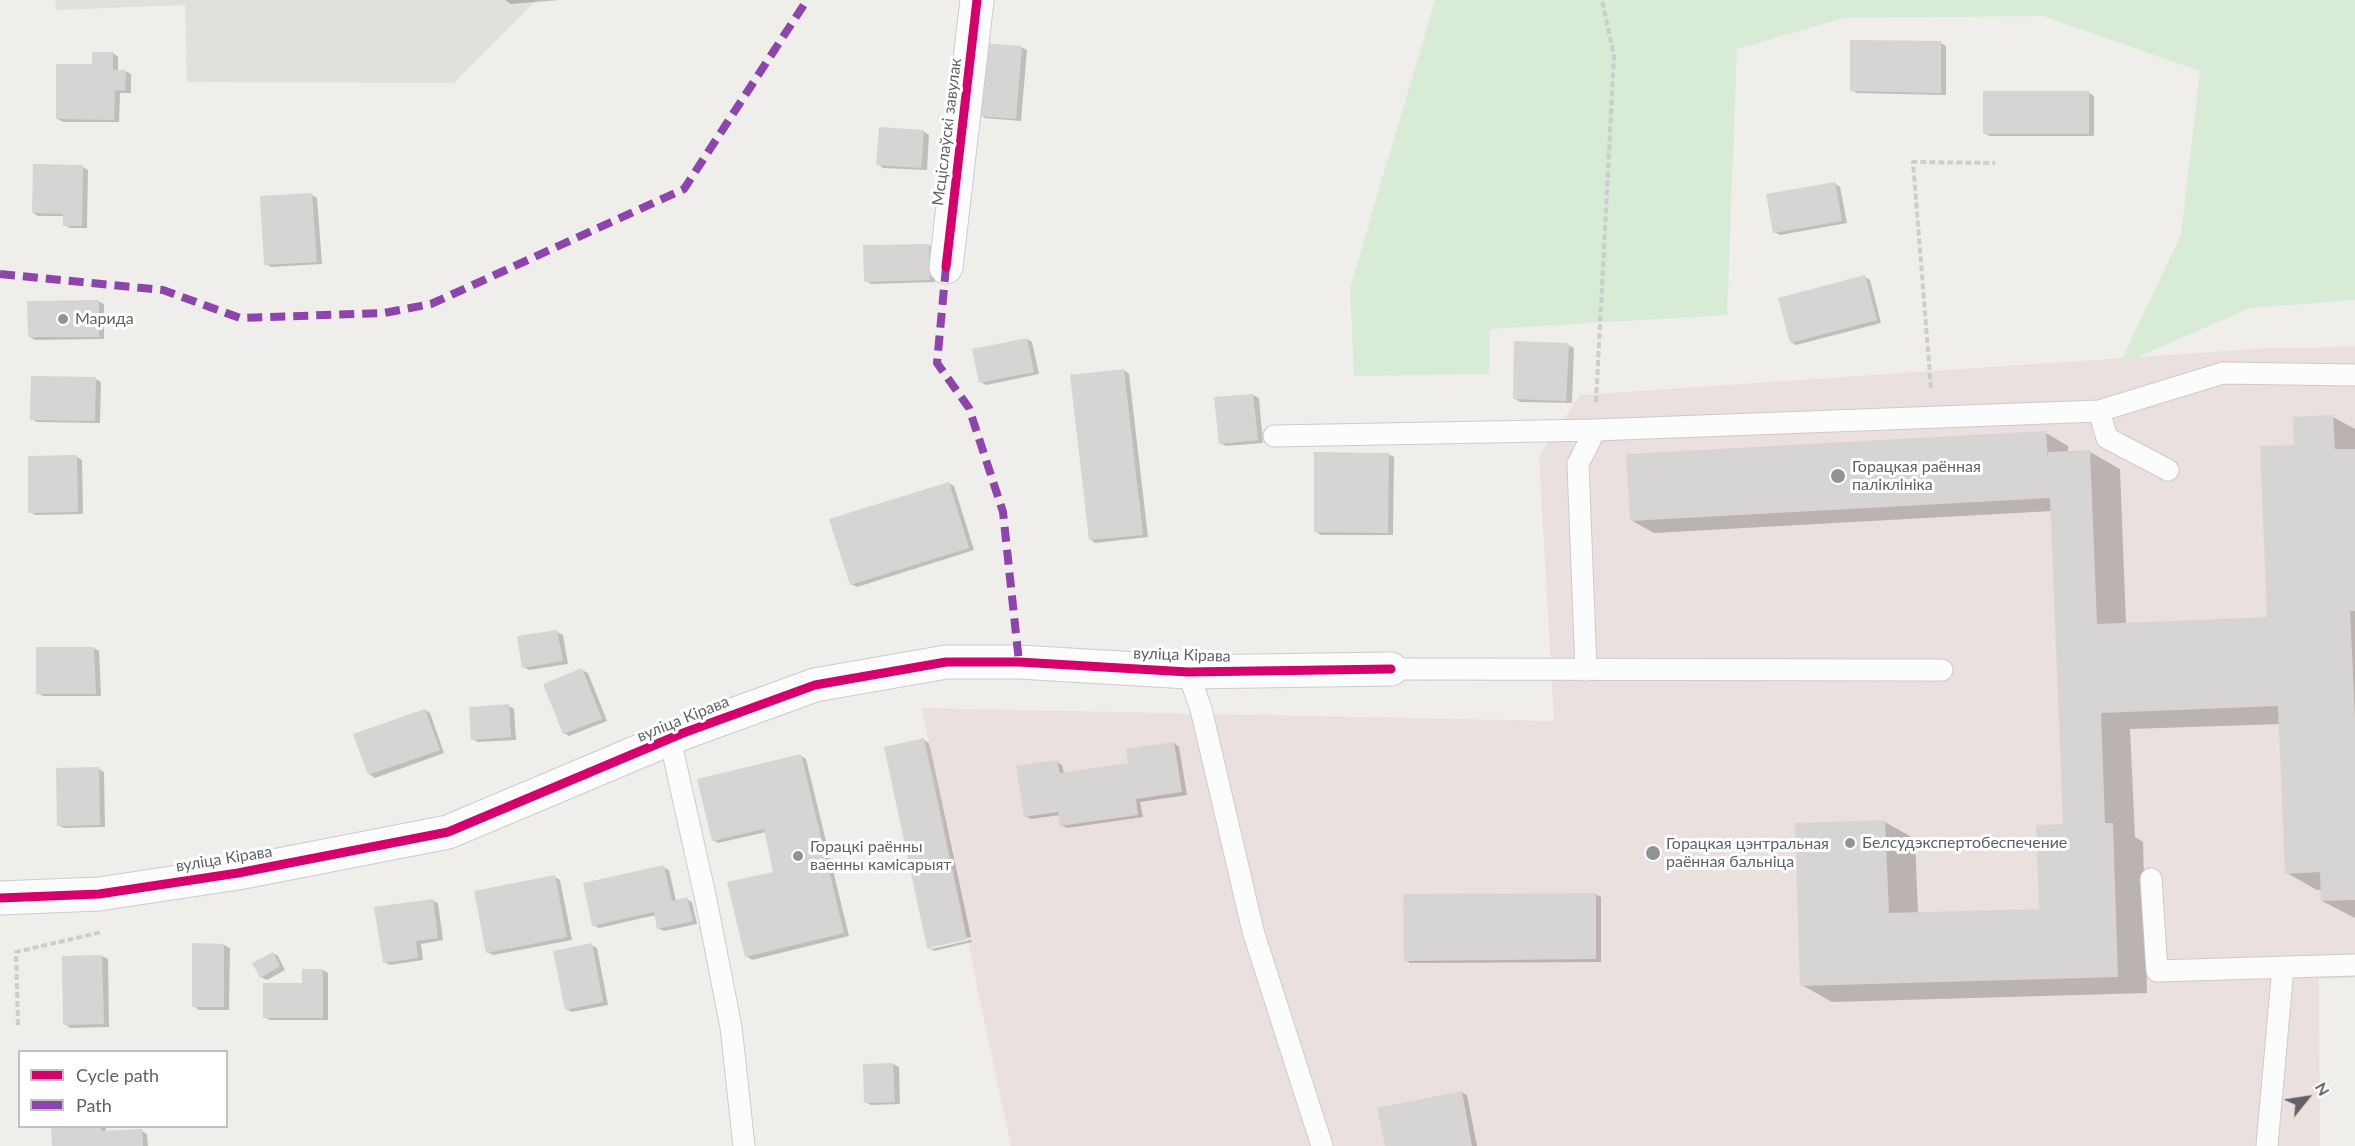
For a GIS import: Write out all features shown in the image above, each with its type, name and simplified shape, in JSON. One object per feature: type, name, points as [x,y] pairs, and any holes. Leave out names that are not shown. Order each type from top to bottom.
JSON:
[{"type":"street","name":"Мсціслаўскі завулак","points":[[946,267],[977,0]]},
{"type":"street","name":"вуліца Кірава","points":[[0,898],[111,892],[238,873],[448,832],[670,739],[815,685],[946,662],[1019,662],[1188,672],[1391,669]]},
{"type":"lane","points":[[1274,436],[1595,430],[2099,411],[2223,373],[2355,375]]},
{"type":"lane","points":[[2099,411],[2107,438],[2168,470]]},
{"type":"lane","points":[[1586,670],[1578,464],[1595,430]]},
{"type":"lane","points":[[1391,669],[1942,670]]},
{"type":"lane","points":[[1188,672],[1201,708],[1253,931],[1322,1146]]},
{"type":"lane","points":[[670,739],[706,900],[728,1015],[744,1146]]},
{"type":"lane","points":[[2151,879],[2157,971],[2355,965]]},
{"type":"lane","points":[[2267,1146],[2283,967]]},
{"type":"path","points":[[1595,430],[1614,56],[1602,0]]},
{"type":"path","points":[[1933,416],[1913,162],[1995,163]]},
{"type":"shaded area","points":[[55,0],[537,0],[454,83],[187,82],[185,5],[56,10]]},
{"type":"shaded area","name":"Горацкая цэнтральная раённая бальніца","points":[[2355,347],[2355,978],[2319,979],[2320,1146],[1011,1146],[922,708],[1554,721],[1539,456],[1580,395],[2270,348]]},
{"type":"green space","points":[[1435,0],[2355,0],[2355,300],[2250,308],[2119,365],[2181,235],[2200,71],[2043,16],[1844,18],[1737,49],[1727,315],[1490,329],[1489,374],[1354,376],[1350,288]]},
{"type":"building","points":[[1850,40],[1941,41],[1941,93],[1850,91]]},
{"type":"building","points":[[983,43],[1022,46],[1016,119],[978,116]]},
{"type":"building","points":[[92,52],[113,52],[113,70],[126,70],[125,91],[115,90],[114,120],[56,119],[56,64],[92,64]]},
{"type":"building","points":[[1983,91],[2089,91],[2089,134],[1983,134]]},
{"type":"building","points":[[879,127],[924,130],[921,168],[876,165]]},
{"type":"building","points":[[33,164],[83,165],[82,226],[63,226],[63,214],[32,213]]},
{"type":"building","points":[[1835,182],[1842,221],[1773,233],[1766,194]]},
{"type":"building","points":[[312,193],[317,262],[264,265],[260,196]]},
{"type":"building","points":[[929,244],[930,280],[864,282],[863,245]]},
{"type":"building","points":[[1865,275],[1877,320],[1790,343],[1778,298]]},
{"type":"building","name":"Марида","points":[[99,300],[99,337],[28,337],[27,301]]},
{"type":"building","points":[[1027,338],[1034,372],[979,383],[972,349]]},
{"type":"building","points":[[1514,341],[1569,343],[1566,401],[1513,399]]},
{"type":"building","points":[[1124,369],[1143,535],[1089,540],[1070,375]]},
{"type":"building","points":[[31,376],[96,377],[95,421],[30,420]]},
{"type":"building","points":[[1253,394],[1258,440],[1219,444],[1214,397]]},
{"type":"building","points":[[2333,415],[2335,449],[2355,449],[2355,611],[2350,611],[2355,718],[2355,900],[2321,901],[2320,872],[2285,874],[2278,706],[2101,713],[2105,823],[2113,823],[2118,977],[1800,986],[1795,823],[1885,820],[1889,913],[2039,909],[2036,825],[2063,824],[2050,498],[1630,521],[1626,454],[2046,431],[2048,461],[2048,452],[2090,450],[2097,624],[2267,617],[2260,446],[2294,445],[2293,417]]},
{"type":"building","points":[[1314,452],[1389,453],[1388,533],[1314,532]]},
{"type":"building","points":[[77,455],[78,512],[28,513],[28,456]]},
{"type":"building","points":[[949,482],[969,548],[850,585],[829,519]]},
{"type":"building","points":[[557,630],[563,661],[522,668],[517,636]]},
{"type":"building","points":[[36,647],[94,647],[96,694],[36,694]]},
{"type":"building","points":[[582,668],[602,719],[563,734],[543,684]]},
{"type":"building","points":[[509,704],[511,737],[471,740],[469,707]]},
{"type":"building","points":[[425,709],[440,750],[368,775],[353,734]]},
{"type":"building","points":[[924,738],[967,940],[927,948],[884,747]]},
{"type":"building","points":[[1174,742],[1182,792],[1136,799],[1138,815],[1060,826],[1058,812],[1024,817],[1016,766],[1057,760],[1060,773],[1128,763],[1126,749]]},
{"type":"building","name":"Горацкі раённы ваенны камісарыят","points":[[801,754],[844,933],[745,957],[727,882],[773,872],[764,829],[712,841],[697,779]]},
{"type":"building","points":[[99,767],[100,825],[57,826],[56,768]]},
{"type":"building","points":[[664,865],[672,901],[687,897],[693,921],[657,929],[654,912],[592,926],[583,883]]},
{"type":"building","points":[[555,875],[567,937],[486,953],[474,891]]},
{"type":"building","points":[[1596,893],[1596,959],[1404,961],[1403,894]]},
{"type":"building","points":[[433,899],[438,938],[416,941],[418,958],[383,963],[374,907]]},
{"type":"building","points":[[192,943],[224,944],[224,1007],[192,1007]]},
{"type":"building","points":[[592,943],[603,1002],[565,1010],[553,951]]},
{"type":"building","points":[[273,952],[280,966],[260,978],[252,963]]},
{"type":"building","points":[[102,955],[104,1024],[63,1025],[62,956]]},
{"type":"building","points":[[302,969],[323,969],[323,1018],[263,1018],[263,983],[302,983]]},
{"type":"building","points":[[893,1063],[895,1102],[864,1103],[863,1064]]},
{"type":"building","points":[[1462,1091],[1472,1146],[1385,1146],[1377,1108]]},
{"type":"building","points":[[51,1128],[101,1128],[101,1131],[142,1129],[143,1146],[52,1146]]},
{"type":"marked path","points":[[0,274],[163,290],[240,318],[384,313],[431,304],[684,189],[807,0]]},
{"type":"marked path","points":[[946,267],[937,363],[969,408],[1003,512],[1019,662]]},
{"type":"cycle path","points":[[946,267],[977,0]]},
{"type":"cycle path","points":[[0,898],[99,894],[238,873],[448,832],[683,733],[815,685],[946,662],[1019,662],[1188,672],[1391,669]]},
{"type":"place","name":"Марида","points":[[63,319]]},
{"type":"place","name":"Горацкая раённая паліклініка","points":[[1838,476]]},
{"type":"place","name":"Белсудэкспертобеспечение","points":[[1850,843]]},
{"type":"place","name":"Горацкая цэнтральная раённая бальніца","points":[[1653,853]]},
{"type":"place","name":"Горацкі раённы ваенны камісарыят","points":[[798,856]]}]
